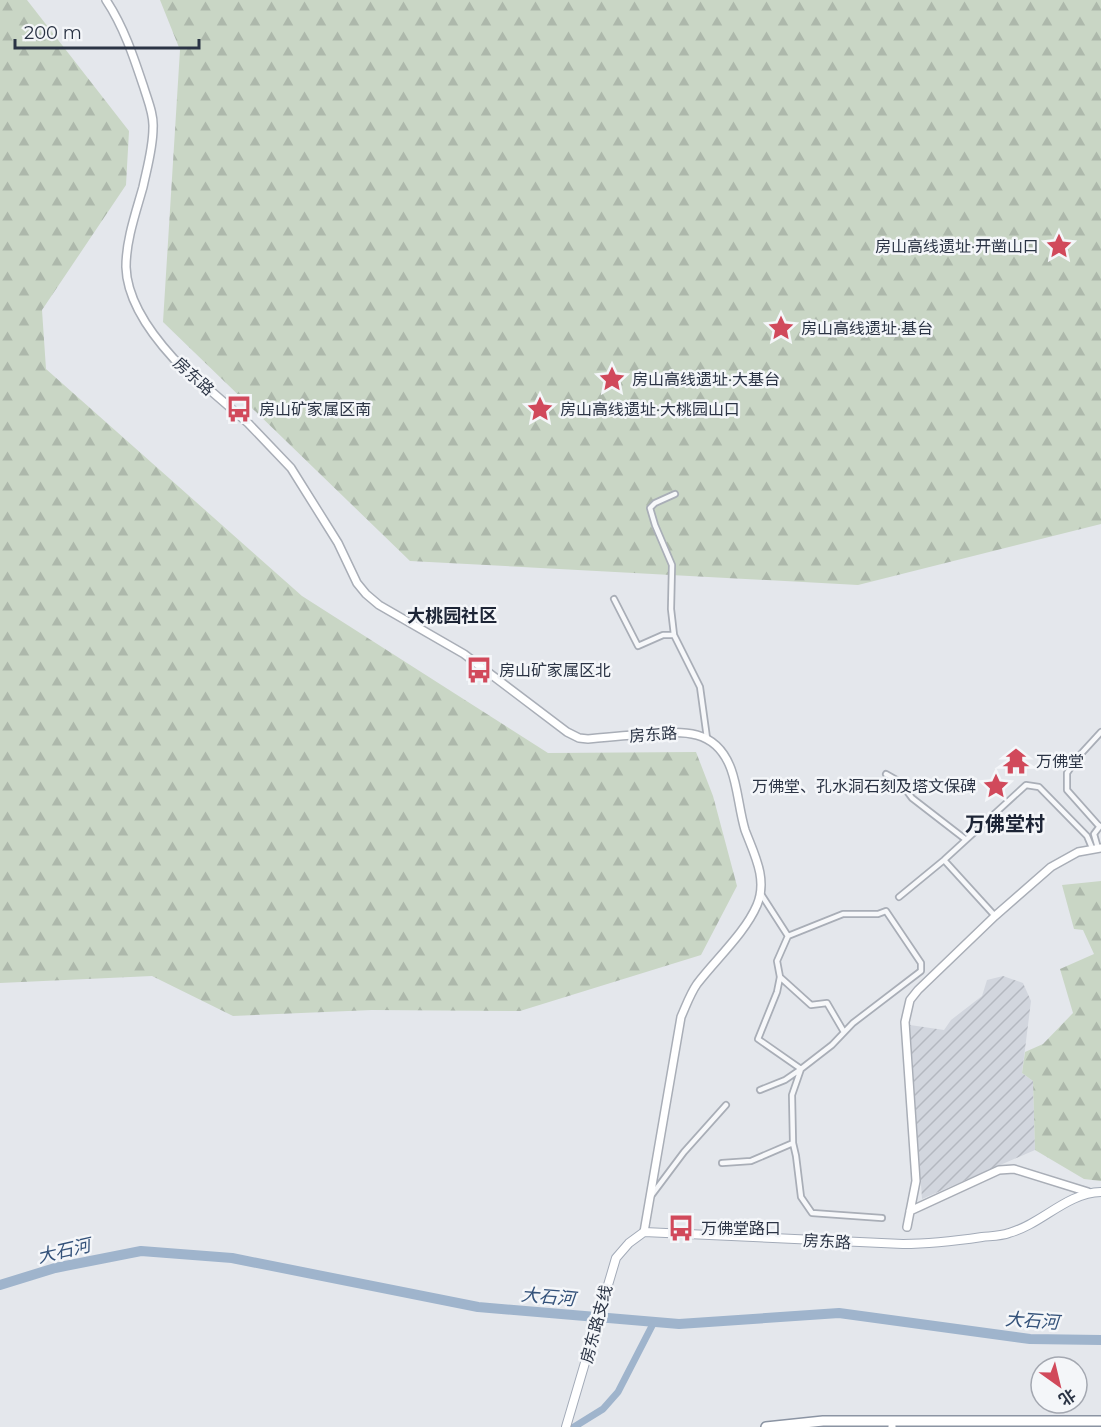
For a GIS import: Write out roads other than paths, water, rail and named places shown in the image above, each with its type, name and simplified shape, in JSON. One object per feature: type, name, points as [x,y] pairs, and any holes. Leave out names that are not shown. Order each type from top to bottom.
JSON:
[{"type":"highway","points":[[766,1427],[823,1421],[1101,1421]]},
{"type":"main road","name":"房东路","points":[[106,0],[130,48],[154,126],[126,269],[129,284],[141,313],[160,344],[268,442],[291,468],[338,543],[357,583],[379,605],[464,654],[559,726],[579,738],[682,731],[707,738]]},
{"type":"main road","points":[[644,1232],[681,1017],[695,986],[749,920],[761,894],[762,882],[758,863],[745,829],[731,770],[726,757],[707,738]]},
{"type":"main road","points":[[907,1227],[916,1181],[905,1022],[910,1000],[995,916],[1051,867],[1068,856],[1097,848]]},
{"type":"main road","points":[[910,1211],[999,1170],[1014,1169],[1088,1192]]},
{"type":"main road","name":"房东路","points":[[644,1232],[939,1244],[1009,1234],[1066,1202],[1088,1192],[1101,1192]]},
{"type":"main road","name":"房东路支线","points":[[567,1423],[608,1279],[620,1251],[644,1232]]},
{"type":"street","points":[[675,494],[655,503],[650,508],[672,565],[671,609],[674,635],[700,687],[707,738]]},
{"type":"street","points":[[614,599],[638,646],[663,635],[674,635]]},
{"type":"street","points":[[1097,848],[1095,834],[1100,825],[1067,789],[1067,773],[1101,732]]},
{"type":"street","points":[[886,774],[900,783],[912,798],[965,839]]},
{"type":"street","points":[[899,897],[944,860],[1021,788],[1031,784],[1039,787],[1097,848]]},
{"type":"street","points":[[944,860],[995,916]]},
{"type":"street","points":[[761,894],[788,936]]},
{"type":"street","points":[[760,1090],[784,1080],[801,1069],[831,1045],[853,1023],[921,970],[921,963],[886,911],[878,914],[843,914],[788,936],[777,961],[780,976],[777,993],[758,1039],[801,1069]]},
{"type":"street","points":[[780,976],[811,1005],[827,1003],[844,1032]]},
{"type":"street","points":[[801,1069],[792,1095],[793,1143],[801,1197],[812,1213],[882,1218]]},
{"type":"street","points":[[650,1198],[684,1152],[726,1105]]},
{"type":"street","points":[[722,1163],[751,1161],[793,1143]]},
{"type":"waterway","name":"大石河","points":[[0,1285],[55,1268],[141,1251],[232,1258],[478,1307],[679,1324],[839,1313],[1030,1339],[1101,1340]]},
{"type":"waterway","points":[[574,1427],[603,1409],[618,1392],[654,1322]]},
{"type":"place","name":"房山高线遗址·开凿山口","points":[[1059,246]]},
{"type":"place","name":"房山高线遗址·基台","points":[[781,328]]},
{"type":"place","name":"房山高线遗址·大基台","points":[[612,379]]},
{"type":"place","name":"房山矿家属区南","points":[[239,409]]},
{"type":"place","name":"房山高线遗址·大桃园山口","points":[[540,409]]},
{"type":"place","name":"房山矿家属区北","points":[[479,670]]},
{"type":"place","name":"万佛堂","points":[[1016,761]]},
{"type":"place","name":"万佛堂、孔水洞石刻及塔文保碑","points":[[996,786]]},
{"type":"place","name":"万佛堂路口","points":[[681,1228]]},
{"type":"district","name":"大桃园社区","points":[[452,616]]},
{"type":"district","name":"万佛堂村","points":[[1005,824]]}]
